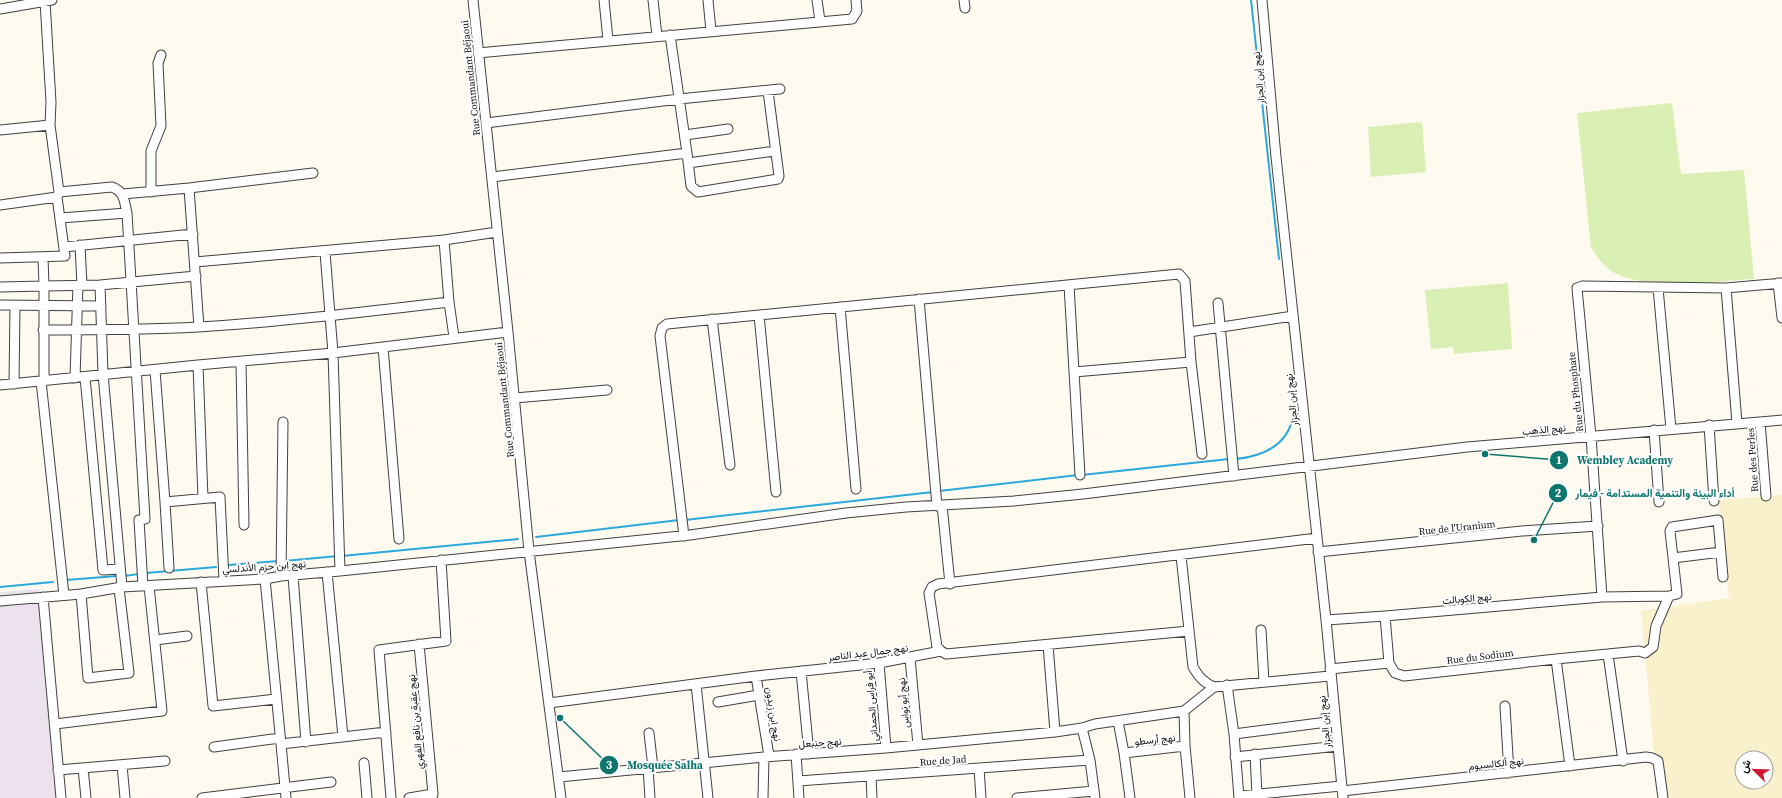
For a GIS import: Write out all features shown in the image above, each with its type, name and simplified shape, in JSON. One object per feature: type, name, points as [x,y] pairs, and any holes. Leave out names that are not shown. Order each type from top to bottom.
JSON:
[{"type":"street","points":[[0,9],[49,0],[52,102],[50,125],[65,256],[0,258]]},
{"type":"street","name":"Rue Commandant Béjaoui","points":[[473,0],[515,398],[529,551],[561,798]]},
{"type":"street","points":[[604,0],[608,40]]},
{"type":"street","points":[[653,0],[657,36]]},
{"type":"street","points":[[708,0],[711,31]]},
{"type":"street","points":[[817,0],[820,21]]},
{"type":"street","points":[[478,53],[852,19],[856,16],[856,0]]},
{"type":"street","name":"نهج إبن الجزار","points":[[1262,0],[1293,316],[1326,620],[1342,792]]},
{"type":"street","points":[[670,36],[691,186],[698,192],[778,179],[768,91]]},
{"type":"street","points":[[151,192],[150,151],[162,126],[158,63],[161,55]]},
{"type":"street","points":[[486,123],[679,99],[780,89]]},
{"type":"street","points":[[0,130],[50,125]]},
{"type":"street","points":[[685,135],[728,128]]},
{"type":"street","points":[[688,163],[776,151]]},
{"type":"street","points":[[492,177],[687,153]]},
{"type":"street","points":[[123,194],[189,188],[313,173]]},
{"type":"street","points":[[0,205],[58,194],[112,187],[120,190],[123,194],[127,213],[130,282],[146,519],[139,520],[142,573],[146,586],[155,640],[162,711],[55,724]]},
{"type":"street","points":[[189,188],[199,327]]},
{"type":"street","points":[[60,218],[127,213]]},
{"type":"street","points":[[195,262],[325,252],[444,240],[497,232]]},
{"type":"street","points":[[64,246],[193,234]]},
{"type":"street","points":[[444,240],[448,302],[454,337]]},
{"type":"street","points":[[75,378],[80,285],[80,245]]},
{"type":"street","points":[[325,252],[333,353],[340,571]]},
{"type":"street","points":[[44,257],[42,381],[64,595]]},
{"type":"street","points":[[684,536],[660,336],[662,328],[667,324],[1179,274],[1185,281],[1191,362],[1202,454]]},
{"type":"street","points":[[0,287],[100,285],[196,276]]},
{"type":"street","points":[[1671,429],[1658,288],[1726,288],[1780,283],[1782,318]]},
{"type":"street","points":[[81,594],[88,678],[129,673],[102,374],[100,285]]},
{"type":"street","points":[[1069,285],[1080,475]]},
{"type":"street","name":"Rue du Phosphate","points":[[1602,593],[1591,436],[1577,288],[1582,286],[1658,288]]},
{"type":"street","points":[[1726,288],[1737,423]]},
{"type":"street","points":[[919,300],[936,491],[950,584]]},
{"type":"street","points":[[43,330],[133,330],[199,327],[329,316],[448,302]]},
{"type":"street","points":[[1218,304],[1234,476]]},
{"type":"street","points":[[0,306],[100,306]]},
{"type":"street","points":[[14,384],[15,306]]},
{"type":"street","points":[[840,307],[856,489]]},
{"type":"street","points":[[759,315],[776,492]]},
{"type":"street","points":[[1189,332],[1293,316]]},
{"type":"street","points":[[712,319],[730,465]]},
{"type":"street","points":[[0,385],[333,353],[454,337],[508,332]]},
{"type":"street","points":[[383,347],[399,539]]},
{"type":"street","points":[[241,362],[244,525]]},
{"type":"street","points":[[1074,372],[1191,362]]},
{"type":"street","points":[[198,365],[203,498]]},
{"type":"street","points":[[155,370],[165,502],[168,568]]},
{"type":"street","points":[[85,377],[103,570],[121,579]]},
{"type":"street","points":[[515,398],[607,390]]},
{"type":"street","name":"نهج الذهب","points":[[939,506],[1014,501],[1460,448],[1709,425],[1782,420]]},
{"type":"street","points":[[281,576],[283,422]]},
{"type":"street","name":"Rue des Perles","points":[[1760,422],[1766,496]]},
{"type":"street","points":[[1709,425],[1714,501]]},
{"type":"street","points":[[1654,430],[1659,502]]},
{"type":"street","points":[[165,502],[220,497],[224,580]]},
{"type":"street","name":"نهج ابن حزم الأندلسي","points":[[0,601],[81,594],[121,579],[146,586],[224,580],[265,579],[281,576],[684,536],[846,513],[939,506]]},
{"type":"street","points":[[1669,596],[1677,593],[1670,528],[1718,520],[1723,577]]},
{"type":"street","name":"Rue de l'Uranium","points":[[1318,552],[1522,531],[1598,526]]},
{"type":"street","points":[[941,651],[937,647],[929,593],[932,587],[938,584],[950,584],[1181,556],[1201,552],[1317,538]]},
{"type":"street","points":[[1673,558],[1721,552]]},
{"type":"street","points":[[1181,556],[1193,667],[1199,678],[1205,683],[1214,686],[1264,682],[1389,663],[1385,616]]},
{"type":"street","points":[[391,798],[379,650],[446,641],[441,560]]},
{"type":"street","points":[[327,572],[343,737]]},
{"type":"street","points":[[293,576],[306,742]]},
{"type":"street","points":[[265,579],[286,798]]},
{"type":"street","points":[[201,582],[213,706],[276,699]]},
{"type":"street","name":"نهج الكوبالت","points":[[1326,620],[1385,616],[1602,593],[1669,596]]},
{"type":"street","name":"Rue du Sodium","points":[[1389,663],[1395,672],[1404,676],[1639,651],[1645,653],[1653,647],[1656,626],[1669,596]]},
{"type":"street","points":[[43,597],[55,724],[60,798]]},
{"type":"street","points":[[1261,630],[1264,682]]},
{"type":"street","name":"نهج جمال عبد الناصر","points":[[549,703],[756,676],[879,663],[941,651],[946,654],[1189,631]]},
{"type":"street","points":[[155,640],[187,636]]},
{"type":"street","name":"نهج عقبة بن نافع الفهري","points":[[419,644],[432,796]]},
{"type":"street","points":[[1048,645],[1055,732]]},
{"type":"street","points":[[1608,654],[1623,761]]},
{"type":"street","name":"نهج أبو نواس","points":[[910,658],[918,745]]},
{"type":"street","points":[[1556,659],[1570,766]]},
{"type":"street","name":"أبو فراس الحمداني","points":[[879,663],[886,748]]},
{"type":"street","points":[[801,671],[809,754]]},
{"type":"street","name":"نهج ابن زيدون","points":[[756,676],[766,756],[763,798]]},
{"type":"street","points":[[696,684],[708,798]]},
{"type":"street","points":[[1228,685],[1239,797]]},
{"type":"street","points":[[1190,798],[1185,746],[1184,711],[1214,686]]},
{"type":"street","points":[[718,702],[759,695]]},
{"type":"street","points":[[1505,706],[1509,773]]},
{"type":"street","name":"نهج حنبعل","points":[[559,777],[766,756],[886,748],[1055,732],[1082,728],[1096,724],[1184,711]]},
{"type":"street","points":[[1118,721],[1124,753]]},
{"type":"street","points":[[1234,734],[1335,721]]},
{"type":"street","points":[[1017,798],[1095,794],[1090,760],[1082,728]]},
{"type":"street","points":[[214,747],[280,741],[306,742],[386,732]]},
{"type":"street","points":[[649,733],[650,798]]},
{"type":"street","name":"نهج أرسطو","points":[[1130,798],[1124,753],[1185,746]]},
{"type":"street","points":[[1235,757],[1338,746]]},
{"type":"street","points":[[796,754],[799,798]]},
{"type":"street","points":[[1255,754],[1257,795]]},
{"type":"street","name":"نهج ألكالسيوم","points":[[1239,797],[1342,792],[1652,758],[1658,761],[1663,798]]},
{"type":"street","name":"Rue de Jad","points":[[798,781],[1090,760]]},
{"type":"street","points":[[58,770],[166,761]]},
{"type":"street","points":[[364,763],[367,798]]},
{"type":"street","points":[[122,765],[125,798]]},
{"type":"street","points":[[83,768],[86,798]]},
{"type":"street","points":[[980,768],[981,798]]},
{"type":"street","points":[[871,776],[872,798]]},
{"type":"street","points":[[202,798],[331,782]]},
{"type":"street","points":[[408,798],[432,796]]},
{"type":"shaded area","points":[[1782,495],[1782,798],[1658,798],[1641,611],[1729,598],[1718,500]]},
{"type":"shaded area","points":[[39,589],[56,798],[0,798],[0,592]]},
{"type":"green space","points":[[1672,103],[1681,174],[1744,170],[1754,279],[1680,284],[1642,281],[1611,271],[1602,263],[1591,248],[1577,113]]},
{"type":"green space","points":[[1422,122],[1426,172],[1371,177],[1368,127]]},
{"type":"green space","points":[[1508,283],[1512,349],[1454,354],[1453,347],[1431,349],[1425,290]]},
{"type":"waterway","points":[[1251,0],[1279,259]]},
{"type":"waterway","points":[[1236,459],[1246,458],[1273,448],[1286,435],[1293,416]]},
{"type":"waterway","points":[[1082,475],[1229,459]]},
{"type":"waterway","points":[[939,491],[1078,475]]},
{"type":"waterway","points":[[685,520],[933,492]]},
{"type":"waterway","points":[[536,537],[679,520]]},
{"type":"waterway","points":[[342,556],[518,539]]},
{"type":"waterway","points":[[284,561],[338,556]]},
{"type":"waterway","points":[[229,565],[278,561]]},
{"type":"waterway","points":[[146,573],[216,567]]},
{"type":"waterway","points":[[124,576],[139,574]]},
{"type":"waterway","points":[[66,580],[117,576]]},
{"type":"waterway","points":[[0,587],[53,582]]},
{"type":"place","name":"Wembley Academy","points":[[1485,454]]},
{"type":"place","name":"أداء البيئة والتنمية المستدامة - فيمار","points":[[1534,540]]},
{"type":"place","name":"Mosquée Salha","points":[[560,718]]}]
